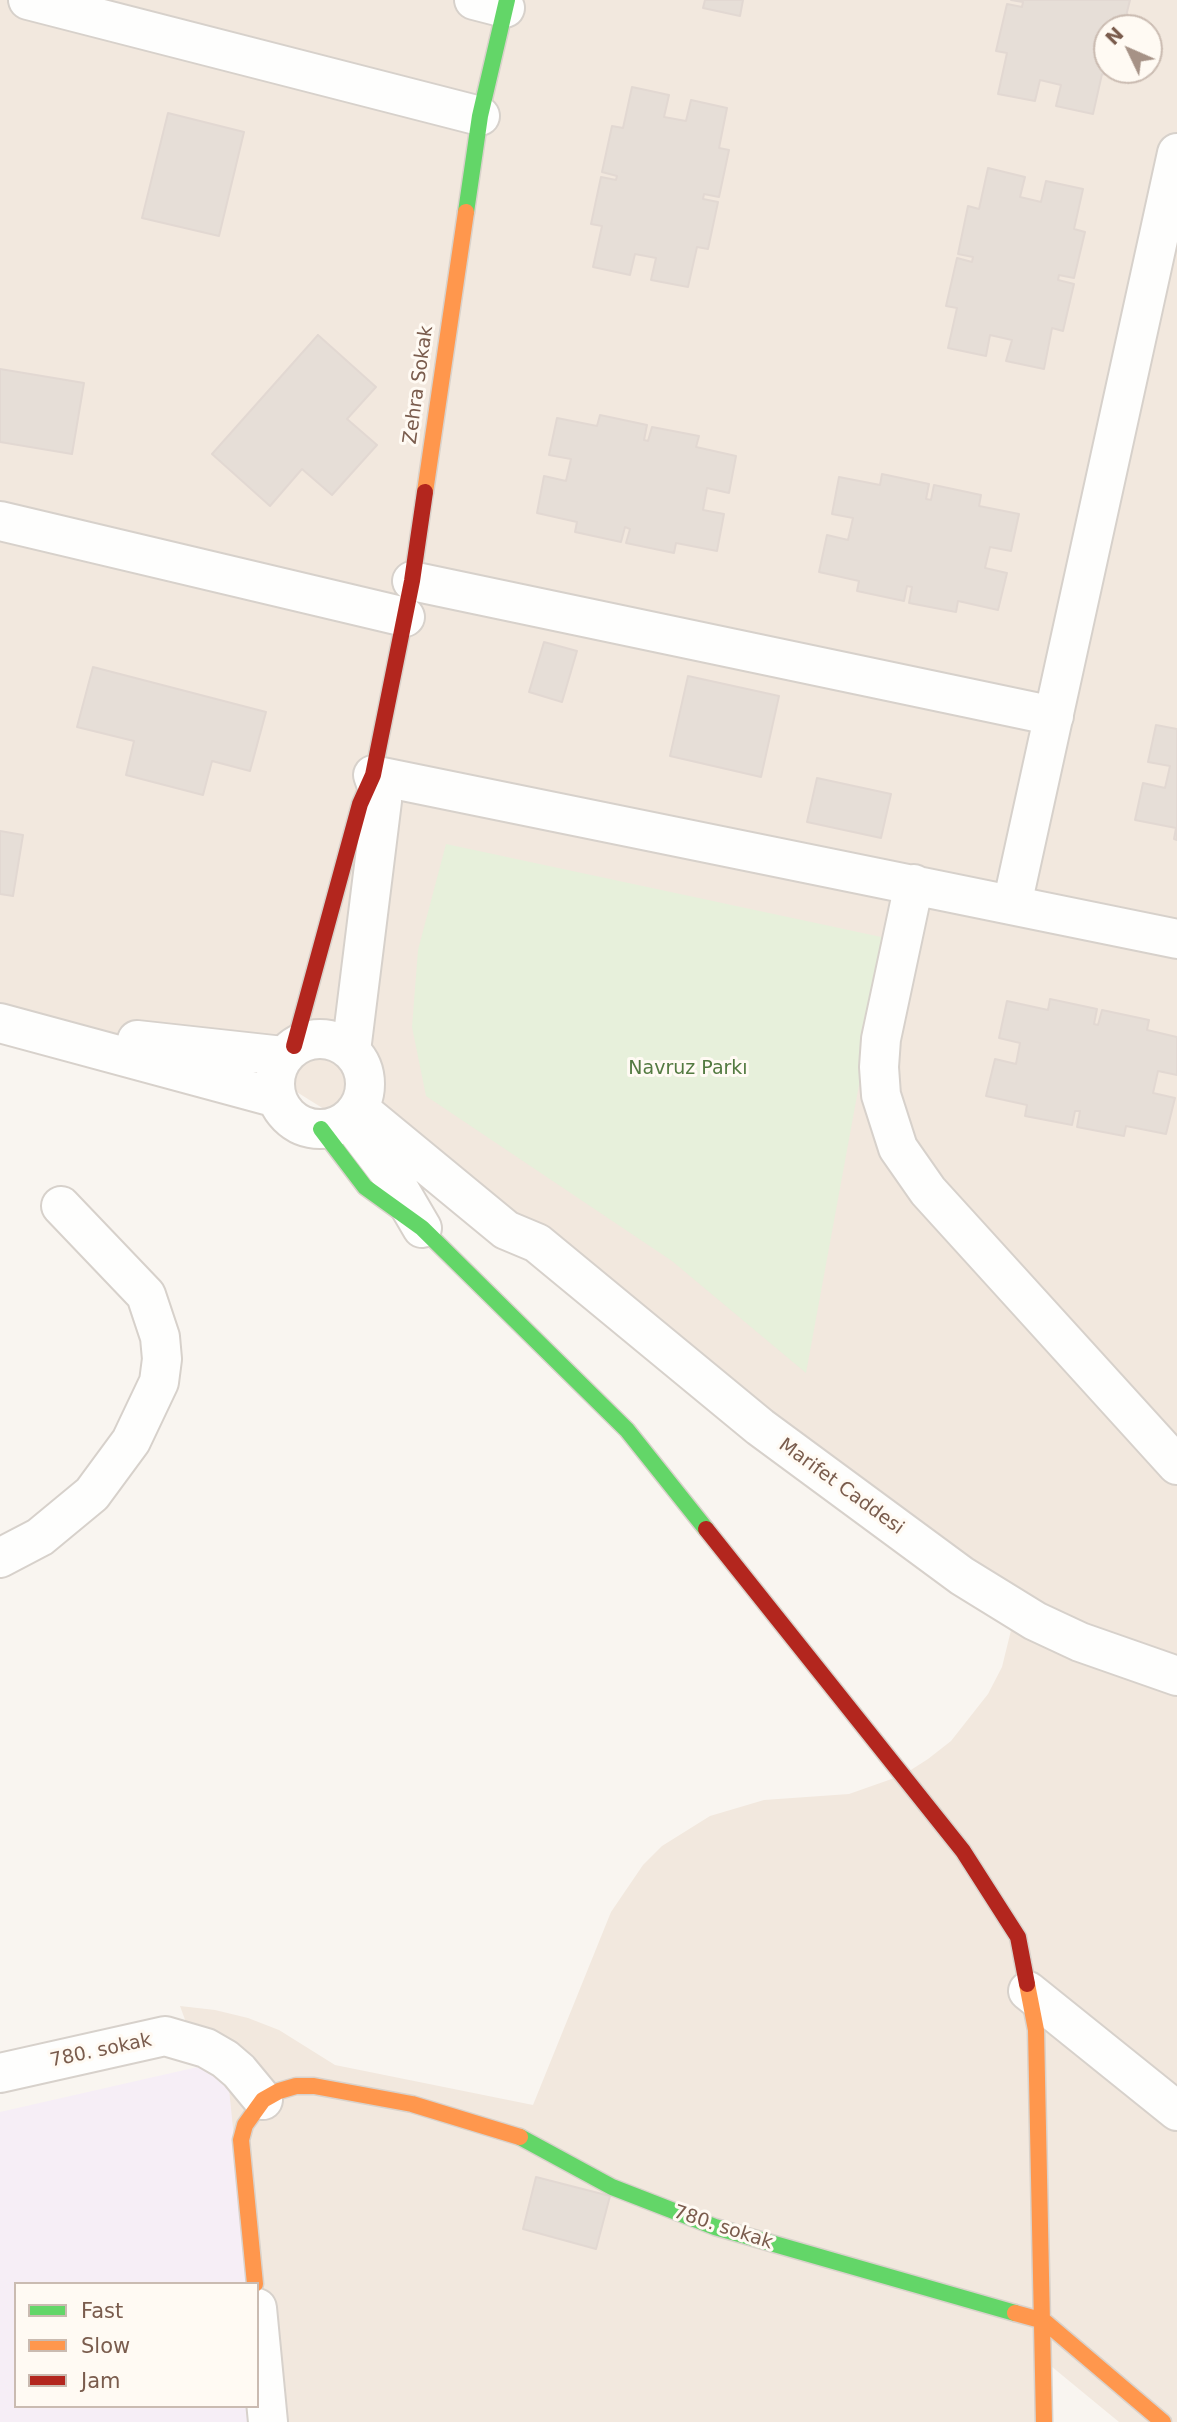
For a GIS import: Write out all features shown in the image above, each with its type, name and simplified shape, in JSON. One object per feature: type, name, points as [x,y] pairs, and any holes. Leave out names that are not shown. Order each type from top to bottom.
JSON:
[{"type":"street","points":[[38,1],[480,116]]},
{"type":"street","name":"Zehra Sokak","points":[[289,1051],[360,804],[373,775],[409,599],[495,3]]},
{"type":"street","points":[[1012,905],[1177,153]]},
{"type":"street","points":[[0,521],[409,599],[1054,716]]},
{"type":"street","points":[[373,775],[1177,939]]},
{"type":"street","points":[[349,1097],[382,801],[373,775]]},
{"type":"street","points":[[915,884],[881,1038],[879,1067],[881,1095],[898,1148],[928,1191],[1177,1465]]},
{"type":"street","points":[[10,1025],[289,1051]]},
{"type":"street","points":[[10,1025],[277,1098]]},
{"type":"street","points":[[349,1097],[294,1121],[277,1098],[274,1083],[289,1051],[308,1040],[338,1042],[349,1097],[422,1228],[627,1430],[963,1851],[1018,1937],[1036,2030],[1044,2422]]},
{"type":"street","name":"Marifet Caddesi","points":[[349,1097],[521,1218],[537,1243],[760,1427],[962,1576],[1016,1610],[1080,1642],[1177,1676]]},
{"type":"street","points":[[0,1558],[40,1537],[92,1494],[131,1441],[159,1382],[160,1337],[146,1295],[61,1206]]},
{"type":"street","points":[[1028,1990],[1177,2111]]},
{"type":"street","name":"780. sokak","points":[[0,2073],[165,2036],[206,2048],[225,2059],[246,2078],[263,2100],[296,2086],[314,2086],[463,2117],[514,2133],[612,2187],[715,2228],[1044,2321],[1163,2422]]},
{"type":"street","points":[[255,2282],[241,2140],[252,2111],[263,2100]]},
{"type":"street","points":[[259,2329],[268,2422]]},
{"type":"shaded area","points":[[0,0],[1177,0],[1177,2422],[1119,2422],[1040,2357],[1035,2422],[263,2422],[259,2383],[259,2282],[242,2282],[202,2066],[180,2006],[215,2010],[248,2018],[279,2030],[335,2065],[533,2105],[611,1912],[643,1865],[662,1846],[710,1816],[764,1800],[849,1794],[903,1775],[928,1759],[951,1741],[988,1694],[1002,1667],[1016,1610],[340,1119],[255,1066],[0,1014]]},
{"type":"shaded area","points":[[202,2066],[229,2089],[249,2282],[14,2282],[14,2408],[258,2408],[263,2422],[0,2422],[0,2112]]},
{"type":"green space","name":"Navruz Parkı","points":[[446,844],[886,938],[806,1373],[672,1261],[426,1096],[412,1027],[418,950]]},
{"type":"building","points":[[705,0],[743,0],[740,16],[703,8]]},
{"type":"building","points":[[1011,0],[1130,0],[1126,14],[1093,14],[1093,84],[1100,84],[1093,114],[1056,106],[1061,85],[1040,80],[1035,101],[998,94],[1007,53],[996,51],[1007,4],[1022,7],[1023,2]]},
{"type":"building","points":[[632,87],[669,95],[664,117],[686,121],[691,100],[727,108],[719,148],[729,150],[719,197],[704,194],[703,199],[718,202],[708,249],[697,247],[688,287],[651,280],[656,258],[635,254],[630,275],[593,267],[602,226],[591,224],[601,177],[616,180],[617,176],[602,172],[612,126],[623,128]]},
{"type":"building","points":[[168,113],[244,132],[219,236],[142,218]]},
{"type":"building","points":[[988,168],[1025,177],[1020,197],[1041,202],[1046,181],[1083,189],[1074,229],[1085,232],[1074,278],[1059,275],[1058,280],[1074,284],[1063,331],[1052,328],[1044,369],[1006,361],[1012,340],[990,335],[986,356],[948,348],[957,308],[946,306],[957,258],[972,262],[973,257],[958,254],[968,206],[979,209]]},
{"type":"building","points":[[318,335],[376,387],[347,419],[377,445],[332,495],[302,469],[270,506],[212,454]]},
{"type":"building","points":[[0,369],[84,383],[72,454],[0,442]]},
{"type":"building","points":[[600,415],[647,425],[644,440],[648,441],[652,427],[699,436],[696,447],[736,456],[729,493],[707,488],[703,510],[724,514],[717,551],[676,543],[674,553],[626,543],[630,529],[625,527],[621,542],[575,532],[577,522],[537,513],[544,476],[566,481],[571,459],[549,455],[557,418],[597,426]]},
{"type":"building","points":[[882,474],[929,484],[926,499],[931,500],[934,485],[981,495],[979,506],[1019,514],[1011,551],[990,547],[985,568],[1007,573],[998,610],[958,601],[956,612],[909,603],[912,587],[907,586],[904,601],[857,591],[859,581],[819,572],[827,535],[848,540],[853,518],[832,514],[839,477],[880,485]]},
{"type":"building","points":[[544,642],[577,651],[562,702],[529,692]]},
{"type":"building","points":[[93,667],[266,712],[250,771],[212,761],[203,795],[126,775],[134,741],[77,727]]},
{"type":"building","points":[[688,676],[779,696],[761,777],[670,756]]},
{"type":"building","points":[[1156,725],[1177,729],[1177,840],[1174,839],[1176,828],[1135,820],[1143,783],[1165,788],[1170,766],[1148,762]]},
{"type":"building","points":[[817,778],[891,794],[881,838],[807,822]]},
{"type":"building","points":[[0,831],[23,835],[13,896],[0,894]]},
{"type":"building","points":[[1050,999],[1097,1009],[1094,1024],[1098,1025],[1102,1010],[1149,1020],[1147,1030],[1177,1037],[1177,1075],[1158,1071],[1153,1093],[1175,1098],[1166,1134],[1126,1126],[1124,1136],[1077,1127],[1080,1111],[1075,1111],[1072,1125],[1025,1116],[1027,1105],[986,1096],[995,1059],[1016,1064],[1020,1043],[999,1038],[1007,1001],[1048,1010]]},
{"type":"building","points":[[536,2177],[610,2196],[596,2249],[523,2229]]},
{"type":"traffic: fast","points":[[466,212],[480,116],[507,0]]},
{"type":"traffic: fast","points":[[321,1129],[365,1187],[422,1228],[627,1430],[706,1529]]},
{"type":"traffic: fast","points":[[520,2137],[612,2187],[715,2227],[1015,2313]]},
{"type":"traffic: slow","points":[[425,492],[466,212]]},
{"type":"traffic: slow","points":[[1027,1984],[1036,2030],[1044,2422]]},
{"type":"traffic: slow","points":[[255,2282],[241,2140],[245,2125],[263,2100],[279,2091],[296,2086],[314,2086],[412,2104],[520,2137]]},
{"type":"traffic: slow","points":[[1015,2313],[1044,2321],[1163,2422]]},
{"type":"traffic: jam","points":[[294,1046],[360,804],[373,775],[412,581],[425,492]]},
{"type":"traffic: jam","points":[[706,1529],[963,1851],[1018,1937],[1027,1984]]}]
